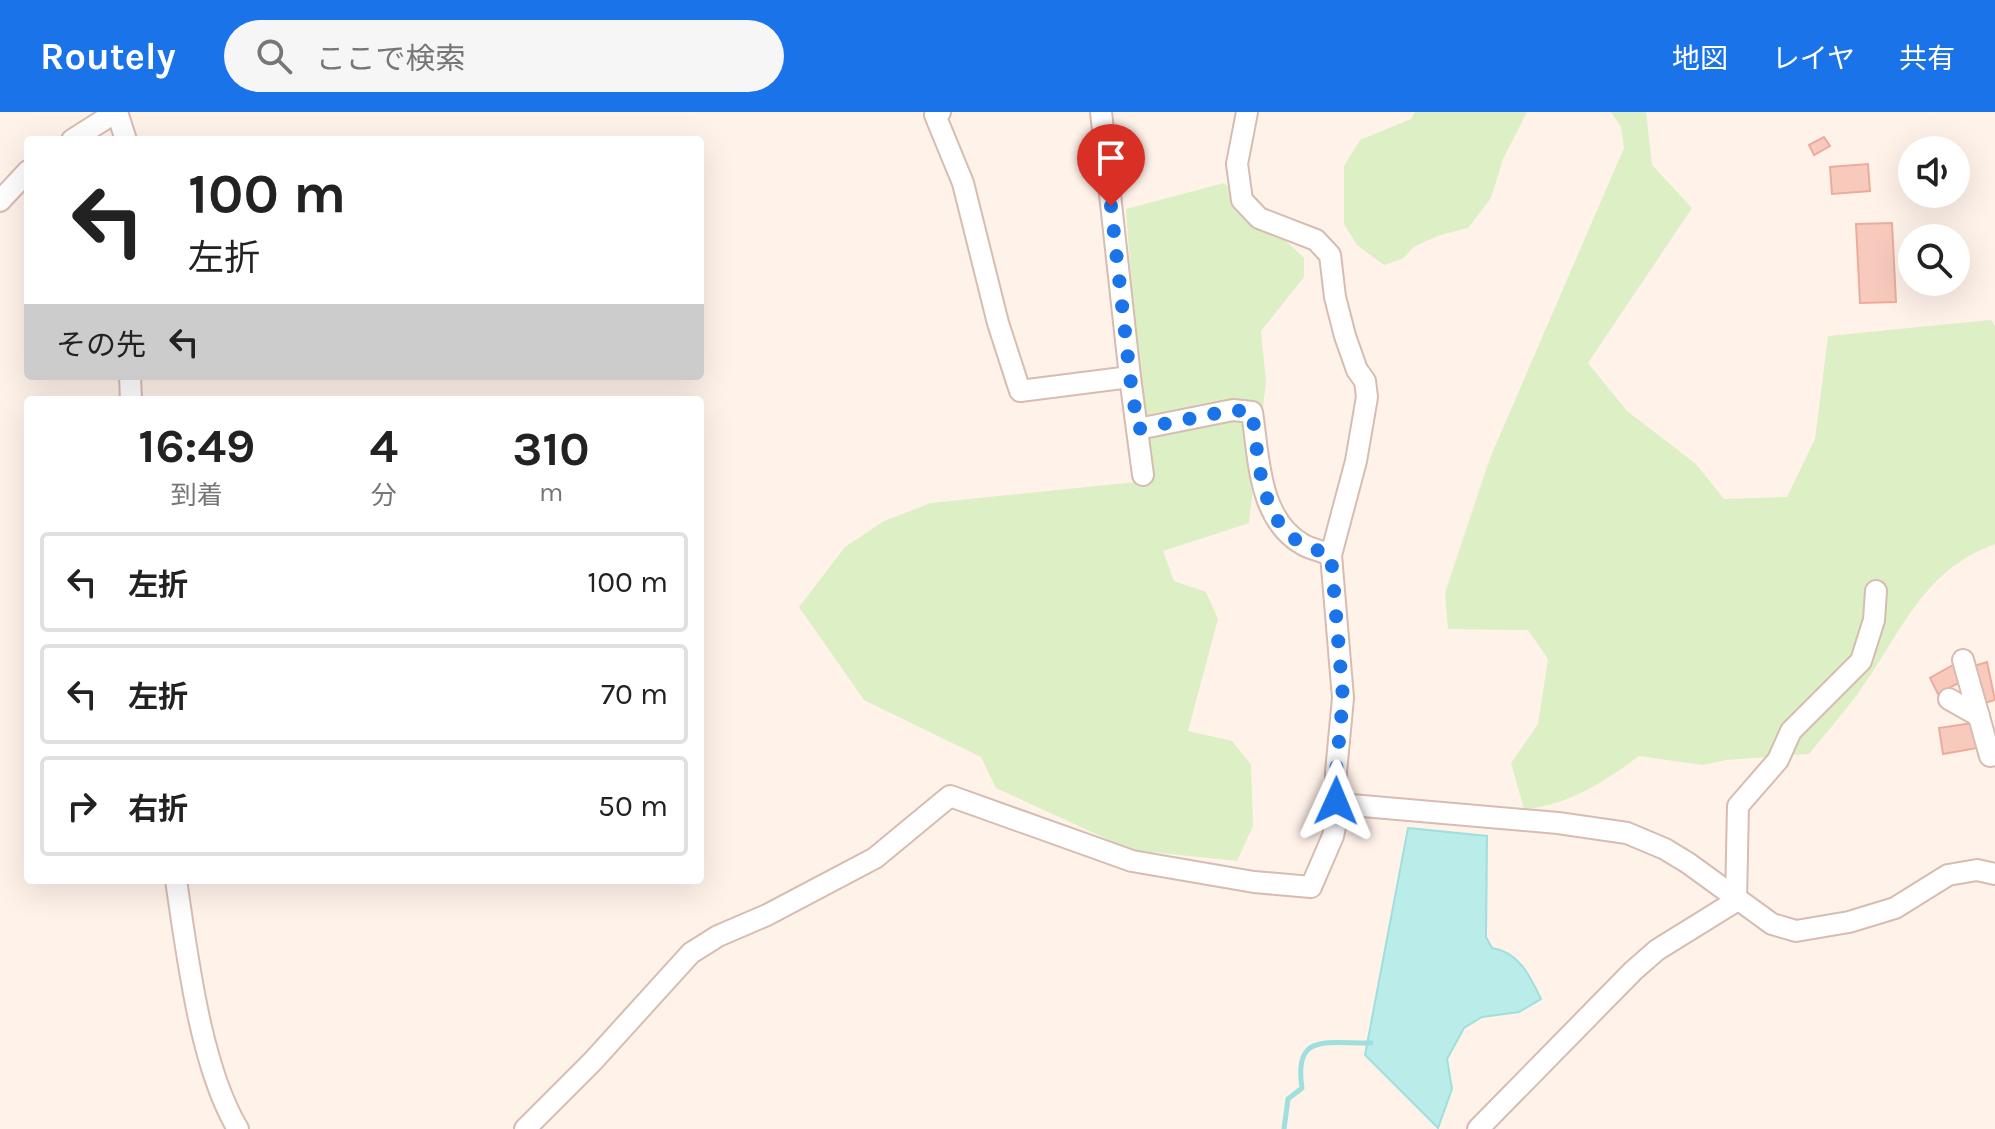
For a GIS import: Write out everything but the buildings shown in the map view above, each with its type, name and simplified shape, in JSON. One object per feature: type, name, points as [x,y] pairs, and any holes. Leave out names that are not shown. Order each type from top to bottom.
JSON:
[{"type":"street","points":[[78,136],[116,112],[125,136]]},
{"type":"street","points":[[940,112],[935,115],[963,183],[998,323],[1020,391],[1130,377]]},
{"type":"street","points":[[1101,112],[1143,475]]},
{"type":"street","points":[[1247,112],[1237,164],[1242,200],[1259,218],[1316,240],[1330,255],[1345,336],[1357,370],[1365,381],[1367,397],[1356,461],[1331,555],[1343,698],[1336,801],[1340,804],[1558,823],[1627,833],[1665,849],[1688,863],[1736,901],[1772,924],[1796,931],[1849,922],[1895,908],[1948,875],[1977,870],[1995,874]]},
{"type":"street","points":[[0,201],[24,175]]},
{"type":"street","points":[[1138,429],[1233,410],[1252,412],[1261,471],[1272,514],[1302,544],[1331,555]]},
{"type":"street","points":[[1736,901],[1738,806],[1778,760],[1791,731],[1861,661],[1874,620],[1876,591]]},
{"type":"street","points":[[1963,660],[1990,756],[1995,755]]},
{"type":"street","points":[[1949,699],[1979,716]]},
{"type":"street","points":[[525,1129],[593,1061],[691,953],[718,936],[767,915],[875,858],[950,796],[1132,861],[1254,882],[1311,887],[1333,836],[1340,804]]},
{"type":"street","points":[[177,884],[189,969],[210,1056],[236,1128]]},
{"type":"street","points":[[1478,1129],[1633,971],[1657,950],[1736,901]]},
{"type":"green space","points":[[1415,112],[1527,112],[1503,159],[1491,198],[1468,228],[1415,246],[1402,259],[1384,265],[1357,245],[1344,224],[1344,166],[1360,140],[1411,119]]},
{"type":"green space","points":[[1611,112],[1646,112],[1652,165],[1692,208],[1588,363],[1627,411],[1696,464],[1724,499],[1787,497],[1815,439],[1828,336],[1991,320],[1995,326],[1995,544],[1969,556],[1930,588],[1856,696],[1809,754],[1726,760],[1702,765],[1639,756],[1571,798],[1524,809],[1511,763],[1538,724],[1548,659],[1528,630],[1448,629],[1445,593],[1490,458],[1624,148],[1621,127]]},
{"type":"green space","points":[[1224,183],[1304,258],[1304,277],[1261,331],[1266,382],[1249,523],[1163,551],[1174,581],[1206,592],[1218,619],[1188,731],[1232,741],[1251,765],[1253,826],[1237,861],[1131,850],[996,788],[981,757],[864,700],[799,607],[845,547],[884,521],[931,503],[1146,481],[1126,209]]},
{"type":"water","points":[[1408,828],[1487,836],[1486,937],[1492,948],[1510,954],[1522,966],[1541,999],[1519,1012],[1482,1017],[1464,1028],[1447,1059],[1452,1089],[1438,1128],[1365,1055]]},
{"type":"waterway","points":[[1284,1129],[1288,1099],[1302,1088],[1303,1057],[1309,1049],[1317,1044],[1371,1043]]},
{"type":"route","points":[[1111,206],[1138,429],[1233,410],[1252,412],[1261,471],[1272,514],[1302,544],[1331,555],[1343,698],[1336,801]]}]
